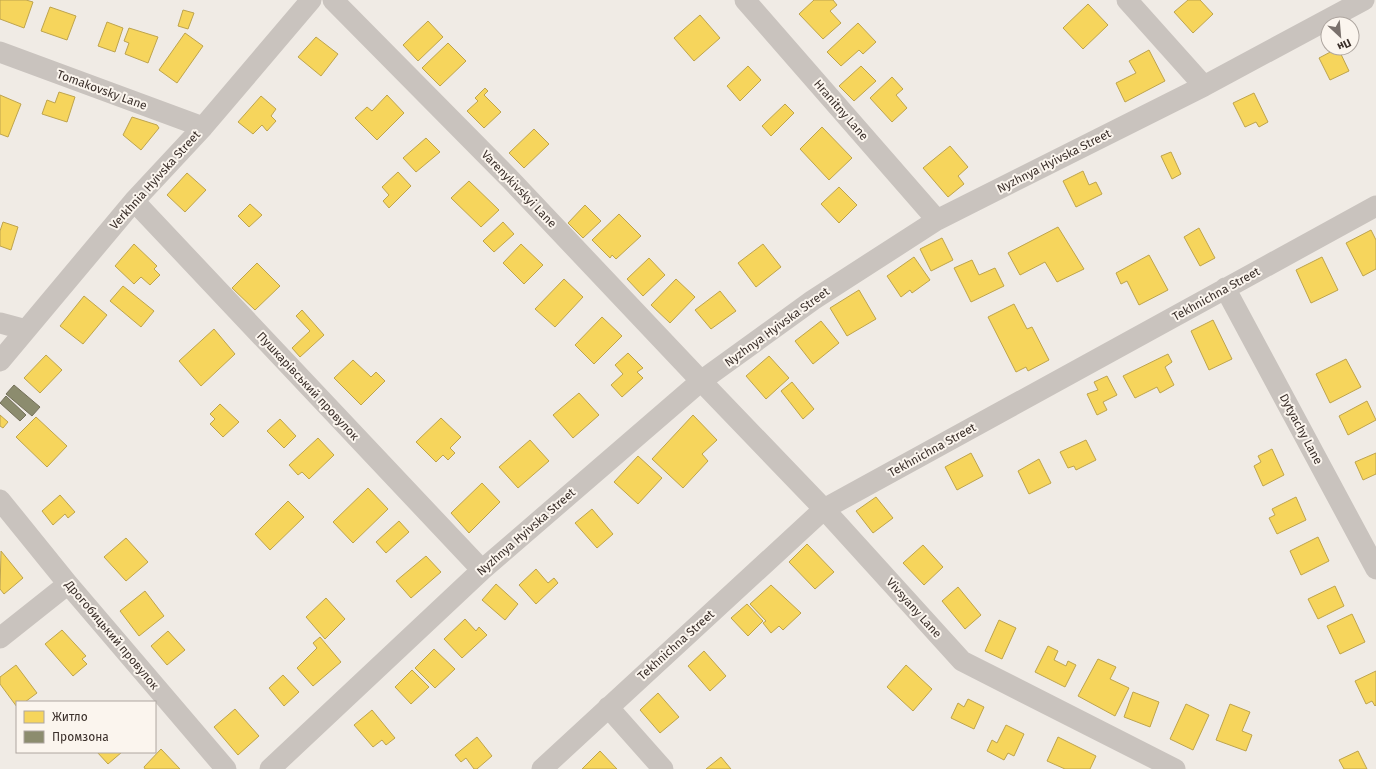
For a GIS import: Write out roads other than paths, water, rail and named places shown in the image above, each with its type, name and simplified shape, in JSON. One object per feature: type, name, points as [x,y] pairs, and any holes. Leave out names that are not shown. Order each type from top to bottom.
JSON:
[{"type":"street","name":"Verkhnia Hyivska Street","points":[[0,361],[134,201],[203,128],[311,0]]},
{"type":"street","name":"Varenykivskyi Lane","points":[[334,0],[509,178],[701,382]]},
{"type":"street","name":"Hranitny Lane","points":[[745,0],[937,220]]},
{"type":"street","points":[[1127,0],[1204,86]]},
{"type":"street","name":"Nyzhnya Hyivska Street","points":[[270,769],[482,570],[701,382],[813,300],[937,220],[1204,86],[1364,0]]},
{"type":"street","name":"Tomakovsky Lane","points":[[0,52],[203,128]]},
{"type":"street","name":"Пушкарівський провулок","points":[[134,201],[482,570]]},
{"type":"street","name":"Tekhnichna Street","points":[[542,769],[824,509],[1376,206]]},
{"type":"street","name":"Dytyachy Lane","points":[[1225,288],[1376,569]]},
{"type":"street","points":[[0,323],[26,330]]},
{"type":"street","name":"Vivsyany Lane","points":[[701,382],[824,509],[962,661],[1175,769]]},
{"type":"street","name":"Дрогобицький провулок","points":[[0,500],[68,584],[226,769]]},
{"type":"street","points":[[0,638],[68,584]]},
{"type":"street","points":[[608,707],[663,769]]}]
